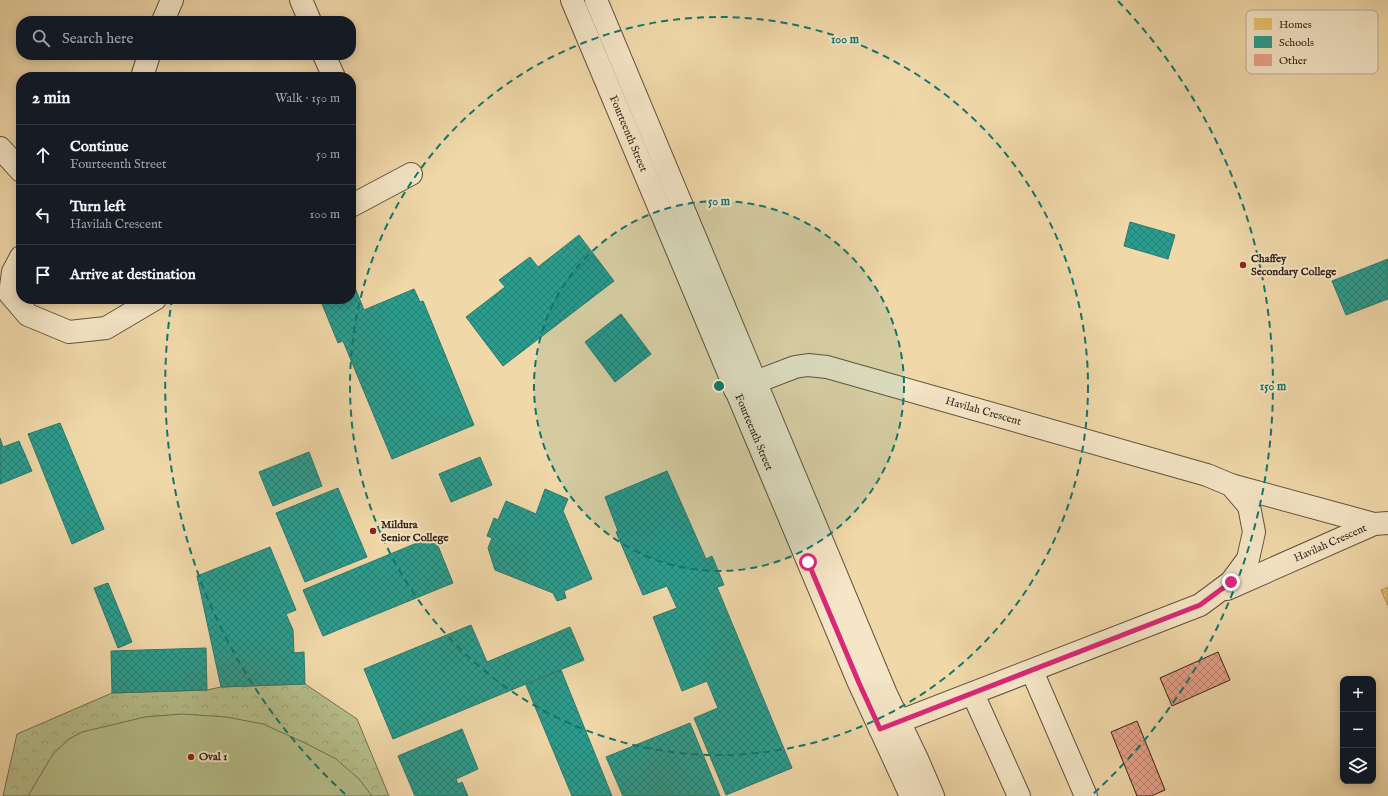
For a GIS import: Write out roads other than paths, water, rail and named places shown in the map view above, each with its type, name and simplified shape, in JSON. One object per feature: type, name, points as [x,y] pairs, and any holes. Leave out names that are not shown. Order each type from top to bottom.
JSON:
[{"type":"street","points":[[165,16],[172,0]]},
{"type":"street","points":[[301,0],[308,16]]},
{"type":"street","name":"Fourteenth Street","points":[[572,0],[853,669],[890,725],[933,796]]},
{"type":"street","name":"Fourteenth Street","points":[[596,0],[886,694],[890,725],[911,796]]},
{"type":"street","points":[[144,72],[148,60]]},
{"type":"street","points":[[326,60],[332,72]]},
{"type":"street","points":[[0,148],[16,166]]},
{"type":"street","points":[[356,203],[411,174]]},
{"type":"street","points":[[16,266],[13,272],[10,294],[16,301]]},
{"type":"street","points":[[19,304],[28,315],[69,332],[106,328],[147,304]]},
{"type":"street","name":"Havilah Crescent","points":[[735,390],[795,367],[808,364],[827,367],[1177,466],[1207,475],[1231,485],[1381,524]]},
{"type":"street","name":"Havilah Crescent","points":[[890,725],[1200,605],[1217,594],[1231,582],[1248,559],[1254,532],[1248,506],[1231,485]]},
{"type":"street","name":"Havilah Crescent","points":[[1217,594],[1381,524]]},
{"type":"street","points":[[1032,670],[1086,796]]},
{"type":"street","points":[[973,694],[1019,796]]},
{"type":"place","name":"Chaffey Secondary College","points":[[1243,265]]},
{"type":"place","name":"Mildura Senior College","points":[[373,531]]},
{"type":"place","name":"Oval 1","points":[[191,757]]}]
